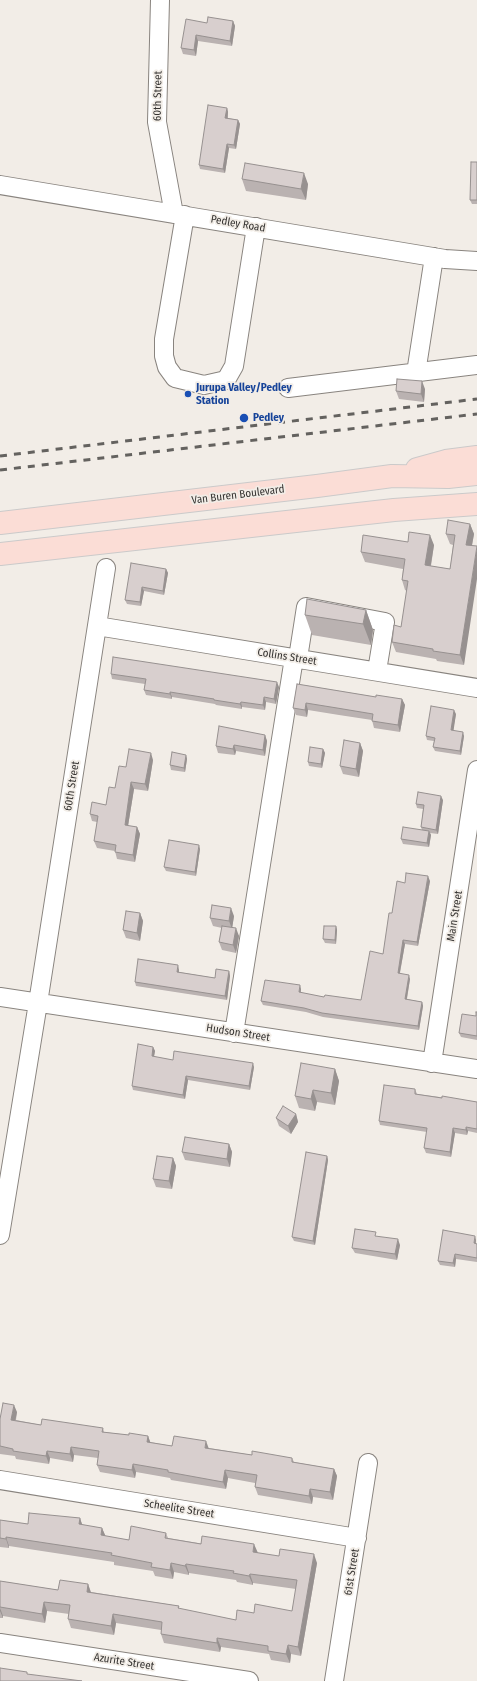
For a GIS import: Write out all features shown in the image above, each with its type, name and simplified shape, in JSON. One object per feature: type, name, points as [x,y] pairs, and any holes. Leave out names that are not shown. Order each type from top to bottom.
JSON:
[{"type":"main road","points":[[392,476],[446,461],[477,457]]},
{"type":"main road","name":"Van Buren Boulevard","points":[[0,523],[392,476],[448,477],[477,474]]},
{"type":"main road","points":[[0,554],[394,510],[477,504]]},
{"type":"street","name":"60th Street","points":[[160,0],[156,122],[180,215]]},
{"type":"street","name":"Pedley Road","points":[[0,186],[434,257],[477,261]]},
{"type":"street","points":[[180,215],[164,339],[164,356],[167,367],[175,378],[204,385],[226,380],[234,366],[256,228]]},
{"type":"street","points":[[416,373],[434,257]]},
{"type":"street","points":[[288,388],[477,365]]},
{"type":"street","name":"60th Street","points":[[0,1235],[106,568]]},
{"type":"street","points":[[234,1033],[296,658],[306,608],[385,622],[377,672]]},
{"type":"street","name":"Collins Street","points":[[97,626],[477,688]]},
{"type":"street","name":"Main Street","points":[[432,1063],[477,770]]},
{"type":"street","name":"Hudson Street","points":[[0,997],[477,1069]]},
{"type":"street","name":"61st Street","points":[[334,1681],[368,1463]]},
{"type":"street","name":"Scheelite Street","points":[[0,1480],[357,1538]]},
{"type":"street","name":"Azurite Street","points":[[0,1643],[249,1681]]},
{"type":"building","points":[[208,17],[233,21],[230,41],[196,35],[194,50],[181,48],[186,19],[207,23]]},
{"type":"building","points":[[208,105],[227,108],[225,118],[238,120],[234,145],[227,144],[223,169],[199,165]]},
{"type":"building","points":[[471,162],[477,162],[477,200],[470,200]]},
{"type":"building","points":[[245,163],[304,173],[301,189],[242,179]]},
{"type":"building","points":[[397,379],[422,381],[421,394],[396,391]]},
{"type":"building","points":[[448,520],[470,524],[466,545],[477,546],[460,655],[392,642],[394,625],[401,627],[408,581],[402,580],[405,559],[361,552],[363,535],[408,542],[409,532],[430,535],[425,565],[450,569],[455,535],[446,534]]},
{"type":"building","points":[[131,563],[166,569],[163,591],[142,587],[140,602],[125,600]]},
{"type":"building","points":[[307,599],[366,610],[363,624],[305,615]]},
{"type":"building","points":[[113,657],[277,682],[274,699],[264,697],[263,705],[241,702],[240,704],[170,692],[170,694],[144,690],[146,679],[111,674]]},
{"type":"building","points":[[297,684],[376,697],[376,695],[402,699],[398,725],[372,721],[373,714],[337,708],[306,703],[305,710],[293,708]]},
{"type":"building","points":[[431,706],[454,710],[451,730],[463,732],[460,751],[433,747],[435,738],[426,736]]},
{"type":"building","points":[[219,726],[265,735],[263,750],[234,745],[233,749],[216,746]]},
{"type":"building","points":[[344,740],[360,743],[356,769],[340,766]]},
{"type":"building","points":[[310,747],[323,749],[321,764],[308,762]]},
{"type":"building","points":[[129,749],[151,753],[145,784],[131,782],[125,825],[137,827],[133,855],[115,852],[116,845],[94,841],[98,816],[90,814],[92,802],[106,805],[109,787],[115,788],[119,766],[126,767]]},
{"type":"building","points":[[172,752],[186,755],[184,768],[170,765]]},
{"type":"building","points":[[418,792],[441,796],[436,830],[421,827],[424,805],[416,804]]},
{"type":"building","points":[[403,827],[429,831],[427,843],[401,839]]},
{"type":"building","points":[[169,840],[199,845],[195,872],[164,867]]},
{"type":"building","points":[[406,873],[428,876],[417,942],[403,940],[398,973],[409,975],[405,999],[422,1002],[418,1026],[322,1013],[304,1008],[261,1001],[265,980],[300,985],[299,992],[324,997],[325,995],[361,1000],[370,951],[383,954],[389,913],[392,913],[397,881],[405,883]]},
{"type":"building","points":[[212,905],[231,908],[229,921],[210,918]]},
{"type":"building","points":[[126,911],[140,913],[137,933],[123,930]]},
{"type":"building","points":[[222,926],[236,928],[233,945],[219,942]]},
{"type":"building","points":[[324,926],[336,926],[335,940],[323,939]]},
{"type":"building","points":[[138,959],[178,965],[177,972],[215,978],[216,969],[229,971],[225,996],[135,982]]},
{"type":"building","points":[[476,1012],[477,1036],[459,1033],[462,1014],[476,1016]]},
{"type":"building","points":[[138,1044],[153,1047],[152,1056],[173,1060],[174,1051],[253,1063],[249,1086],[186,1076],[183,1095],[132,1086]]},
{"type":"building","points":[[301,1063],[335,1069],[331,1093],[313,1090],[311,1099],[295,1096]]},
{"type":"building","points":[[384,1085],[415,1089],[415,1094],[442,1098],[442,1096],[477,1102],[477,1129],[466,1127],[466,1130],[453,1128],[450,1152],[424,1148],[427,1128],[379,1121]]},
{"type":"building","points":[[283,1106],[296,1114],[288,1126],[276,1118]]},
{"type":"building","points":[[185,1137],[229,1144],[227,1159],[182,1152]]},
{"type":"building","points":[[306,1152],[327,1156],[313,1241],[292,1237]]},
{"type":"building","points":[[157,1156],[173,1158],[169,1181],[153,1179]]},
{"type":"building","points":[[355,1229],[376,1232],[375,1236],[398,1239],[395,1254],[352,1248]]},
{"type":"building","points":[[443,1230],[475,1236],[474,1243],[477,1244],[477,1258],[455,1254],[453,1263],[438,1261]]},
{"type":"building","points":[[3,1403],[14,1405],[11,1420],[41,1425],[42,1419],[103,1428],[102,1432],[129,1435],[129,1433],[148,1436],[147,1442],[172,1446],[174,1436],[206,1441],[205,1448],[252,1455],[252,1451],[292,1458],[292,1462],[334,1469],[330,1492],[310,1489],[309,1496],[255,1487],[257,1475],[225,1470],[223,1482],[133,1464],[132,1470],[97,1465],[99,1451],[71,1447],[70,1454],[47,1451],[46,1456],[13,1451],[13,1449],[0,1446],[0,1419]]},
{"type":"building","points":[[29,1513],[80,1518],[79,1524],[102,1528],[101,1535],[129,1540],[131,1526],[166,1533],[165,1538],[201,1544],[202,1536],[254,1544],[253,1552],[279,1556],[280,1549],[314,1554],[298,1647],[288,1645],[286,1654],[268,1651],[268,1646],[217,1638],[217,1643],[161,1634],[162,1622],[113,1614],[111,1626],[68,1619],[70,1605],[44,1602],[42,1614],[0,1607],[0,1581],[58,1590],[60,1580],[88,1584],[87,1592],[179,1606],[178,1608],[236,1620],[237,1610],[254,1613],[255,1604],[292,1611],[297,1580],[250,1574],[249,1576],[233,1573],[234,1571],[186,1564],[185,1566],[171,1563],[170,1570],[151,1567],[152,1563],[111,1555],[112,1553],[6,1537],[6,1539],[0,1538],[0,1520],[28,1524]]},
{"type":"building","points":[[0,1668],[27,1672],[27,1674],[82,1681],[0,1681]]},
{"type":"railway","points":[[0,456],[477,399]]},
{"type":"railway","points":[[0,470],[477,414]]},
{"type":"place","name":"Jurupa Valley/Pedley Station","points":[[188,394]]},
{"type":"place","name":"Pedley","points":[[244,418]]}]
